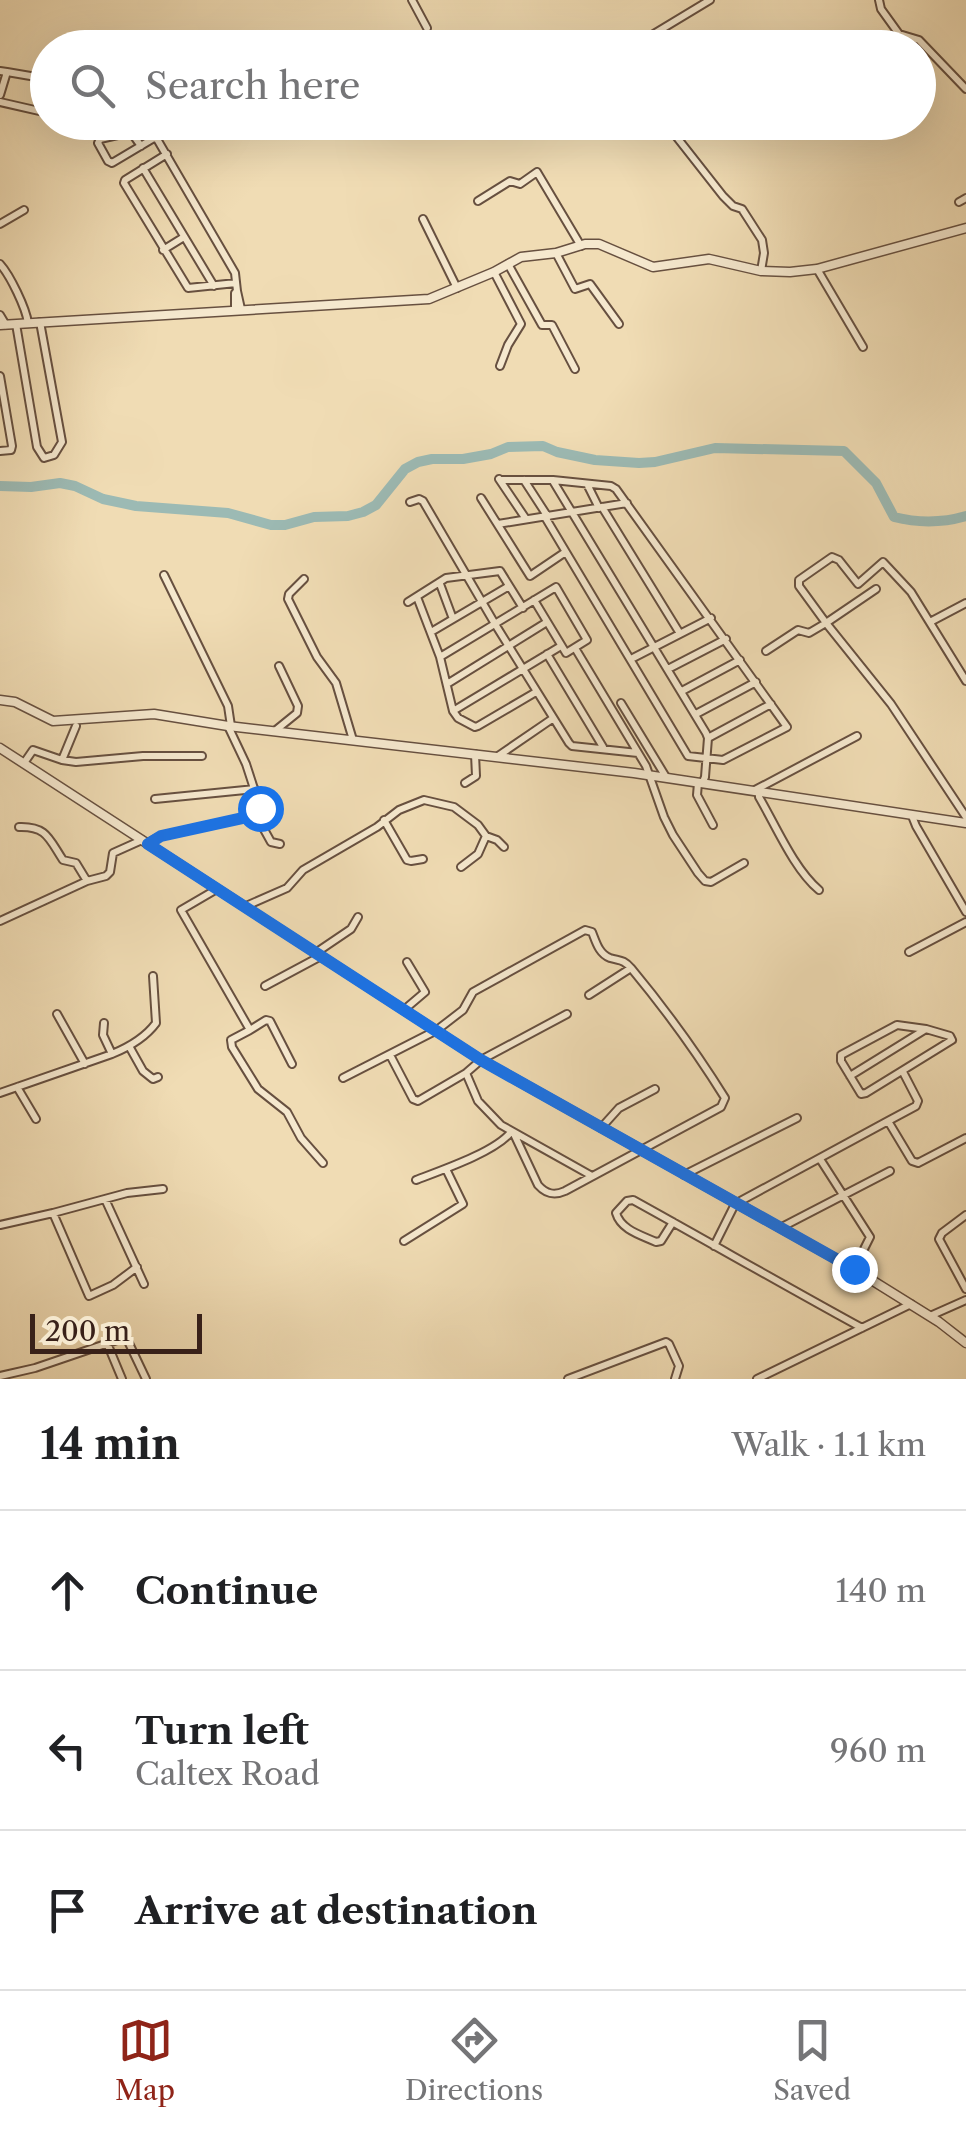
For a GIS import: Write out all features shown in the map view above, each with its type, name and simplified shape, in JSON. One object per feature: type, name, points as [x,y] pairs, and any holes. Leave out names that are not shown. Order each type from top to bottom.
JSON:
[{"type":"street","points":[[412,0],[427,28]]},
{"type":"street","points":[[686,0],[692,11]]},
{"type":"street","points":[[660,30],[710,0]]},
{"type":"street","points":[[878,0],[896,30]]},
{"type":"street","points":[[936,58],[966,90]]},
{"type":"street","points":[[30,76],[4,71],[0,99],[30,108]]},
{"type":"street","points":[[100,140],[109,163],[152,140]]},
{"type":"street","points":[[137,140],[141,146]]},
{"type":"street","points":[[157,140],[235,272],[238,309]]},
{"type":"street","points":[[680,140],[722,196],[742,209],[762,240],[761,271]]},
{"type":"street","points":[[167,154],[124,183],[188,288],[236,287]]},
{"type":"street","points":[[143,168],[214,286]]},
{"type":"street","points":[[478,201],[510,181],[520,184],[537,172],[581,246]]},
{"type":"street","points":[[0,224],[24,210]]},
{"type":"street","points":[[423,219],[456,288]]},
{"type":"street","points":[[7,325],[429,299],[521,258],[599,244],[653,266],[709,259],[761,271],[790,272],[966,228]]},
{"type":"street","points":[[163,250],[184,238]]},
{"type":"street","points":[[556,253],[575,289],[590,284],[619,324]]},
{"type":"street","points":[[0,264],[10,276],[28,323]]},
{"type":"street","points":[[508,264],[542,325],[552,325],[575,369]]},
{"type":"street","points":[[816,268],[863,348]]},
{"type":"street","points":[[494,272],[521,324],[500,366]]},
{"type":"street","points":[[0,315],[7,325],[37,448],[44,458],[54,455],[62,442],[40,322]]},
{"type":"street","points":[[0,376],[12,446],[11,450],[0,451]]},
{"type":"street","points":[[523,479],[688,756],[723,760],[787,727],[616,489],[552,480],[523,479],[499,479],[526,520]]},
{"type":"street","points":[[552,480],[708,738],[706,777],[698,794],[713,825]]},
{"type":"street","points":[[587,483],[679,632]]},
{"type":"street","points":[[480,498],[530,576],[564,552]]},
{"type":"street","points":[[410,502],[423,500],[572,746],[638,753]]},
{"type":"street","points":[[498,524],[626,503]]},
{"type":"street","points":[[966,681],[912,592],[884,563],[858,584],[832,557],[799,580],[826,623],[891,704],[966,820]]},
{"type":"street","points":[[408,602],[446,578],[500,570],[522,608]]},
{"type":"street","points":[[0,921],[108,875],[114,853],[161,836],[256,815],[260,808],[230,726],[228,706],[164,575]]},
{"type":"street","points":[[304,578],[288,598],[317,658],[336,684],[353,740]]},
{"type":"street","points":[[440,584],[453,619]]},
{"type":"street","points":[[431,632],[509,586]]},
{"type":"street","points":[[440,657],[522,608],[534,600],[556,587],[587,640],[566,654],[534,600]]},
{"type":"street","points":[[766,652],[798,630],[809,632],[826,623],[876,590]]},
{"type":"street","points":[[417,597],[440,657],[452,710],[458,718],[478,726],[536,692]]},
{"type":"street","points":[[930,622],[966,603]]},
{"type":"street","points":[[631,660],[710,618]]},
{"type":"street","points":[[447,684],[547,622]]},
{"type":"street","points":[[668,669],[726,639]]},
{"type":"street","points":[[452,710],[561,646]]},
{"type":"street","points":[[574,648],[638,753],[673,835],[706,881],[712,882],[744,863]]},
{"type":"street","points":[[547,654],[604,748]]},
{"type":"street","points":[[682,691],[740,660]]},
{"type":"street","points":[[276,730],[297,713],[298,706],[279,666]]},
{"type":"street","points":[[696,714],[756,682]]},
{"type":"street","points":[[0,700],[16,702],[53,721],[154,714],[667,778],[912,816],[966,820]]},
{"type":"street","points":[[621,703],[667,778]]},
{"type":"street","points":[[708,738],[771,704]]},
{"type":"street","points":[[498,756],[552,718]]},
{"type":"street","points":[[62,760],[76,726]]},
{"type":"street","points":[[757,791],[856,736]]},
{"type":"street","points":[[0,748],[481,1060],[854,1269],[966,1343]]},
{"type":"street","points":[[24,763],[33,750],[76,762],[202,756]]},
{"type":"street","points":[[465,783],[476,776],[475,754]]},
{"type":"street","points":[[156,800],[255,789]]},
{"type":"street","points":[[757,791],[799,865],[819,890]]},
{"type":"street","points":[[246,906],[287,888],[303,870],[399,810],[424,800],[454,807],[504,848]]},
{"type":"street","points":[[256,815],[271,842],[280,844]]},
{"type":"street","points":[[912,816],[966,912]]},
{"type":"street","points":[[384,820],[407,860],[424,859]]},
{"type":"street","points":[[19,827],[42,830],[64,861],[73,860],[87,881]]},
{"type":"street","points":[[461,866],[481,851],[486,836]]},
{"type":"street","points":[[218,888],[181,912],[250,1030]]},
{"type":"street","points":[[266,986],[351,930],[358,917]]},
{"type":"street","points":[[909,952],[966,922]]},
{"type":"street","points":[[343,1078],[437,1030],[463,1010],[471,993],[585,930],[592,932],[599,950],[620,958],[654,995],[725,1098],[721,1107],[559,1194],[542,1190],[513,1133]]},
{"type":"street","points":[[405,1009],[424,992],[407,962]]},
{"type":"street","points":[[589,995],[631,968]]},
{"type":"street","points":[[0,1093],[112,1054],[142,1038],[156,1023],[153,976]]},
{"type":"street","points":[[57,1014],[84,1064]]},
{"type":"street","points":[[390,1054],[415,1101],[567,1014]]},
{"type":"street","points":[[292,1064],[270,1021],[231,1040],[258,1089],[287,1112],[301,1138],[324,1162]]},
{"type":"street","points":[[104,1023],[103,1035],[112,1054]]},
{"type":"street","points":[[896,1025],[926,1029],[952,1039],[861,1094],[841,1061],[842,1055],[896,1025]]},
{"type":"street","points":[[850,1076],[926,1029]]},
{"type":"street","points":[[129,1046],[148,1076],[158,1076]]},
{"type":"street","points":[[714,1246],[735,1204],[916,1106],[918,1101],[903,1072]]},
{"type":"street","points":[[466,1074],[484,1110],[513,1133],[592,1176]]},
{"type":"street","points":[[17,1087],[36,1120]]},
{"type":"street","points":[[601,1128],[619,1108],[655,1089]]},
{"type":"street","points":[[684,1175],[797,1118]]},
{"type":"street","points":[[888,1121],[915,1163],[966,1138]]},
{"type":"street","points":[[416,1180],[446,1169],[513,1133]]},
{"type":"street","points":[[820,1159],[870,1237],[854,1269]]},
{"type":"street","points":[[404,1240],[463,1204],[446,1169]]},
{"type":"street","points":[[779,1228],[890,1171]]},
{"type":"street","points":[[0,1224],[127,1192],[163,1188]]},
{"type":"street","points":[[105,1199],[144,1284]]},
{"type":"street","points":[[673,1222],[661,1241],[656,1242],[624,1226],[616,1213],[633,1200],[673,1222],[714,1246],[862,1328]]},
{"type":"street","points":[[53,1213],[89,1296],[137,1267]]},
{"type":"street","points":[[966,1216],[942,1232],[939,1239],[966,1289]]},
{"type":"street","points":[[930,1316],[966,1300]]},
{"type":"street","points":[[757,1379],[910,1304]]},
{"type":"street","points":[[0,1376],[126,1337],[146,1379]]},
{"type":"street","points":[[568,1379],[666,1342],[678,1366],[674,1379]]},
{"type":"street","points":[[107,1343],[122,1379]]},
{"type":"waterway","points":[[0,486],[60,483],[136,506],[228,513],[285,525],[314,517],[363,512],[376,505],[405,469],[418,462],[463,459],[508,447],[543,446],[595,460],[639,463],[715,448],[844,451],[876,483],[894,517],[930,521],[966,516]]},
{"type":"route","points":[[260,808],[256,815],[161,836],[148,844],[481,1060],[854,1269]]}]
